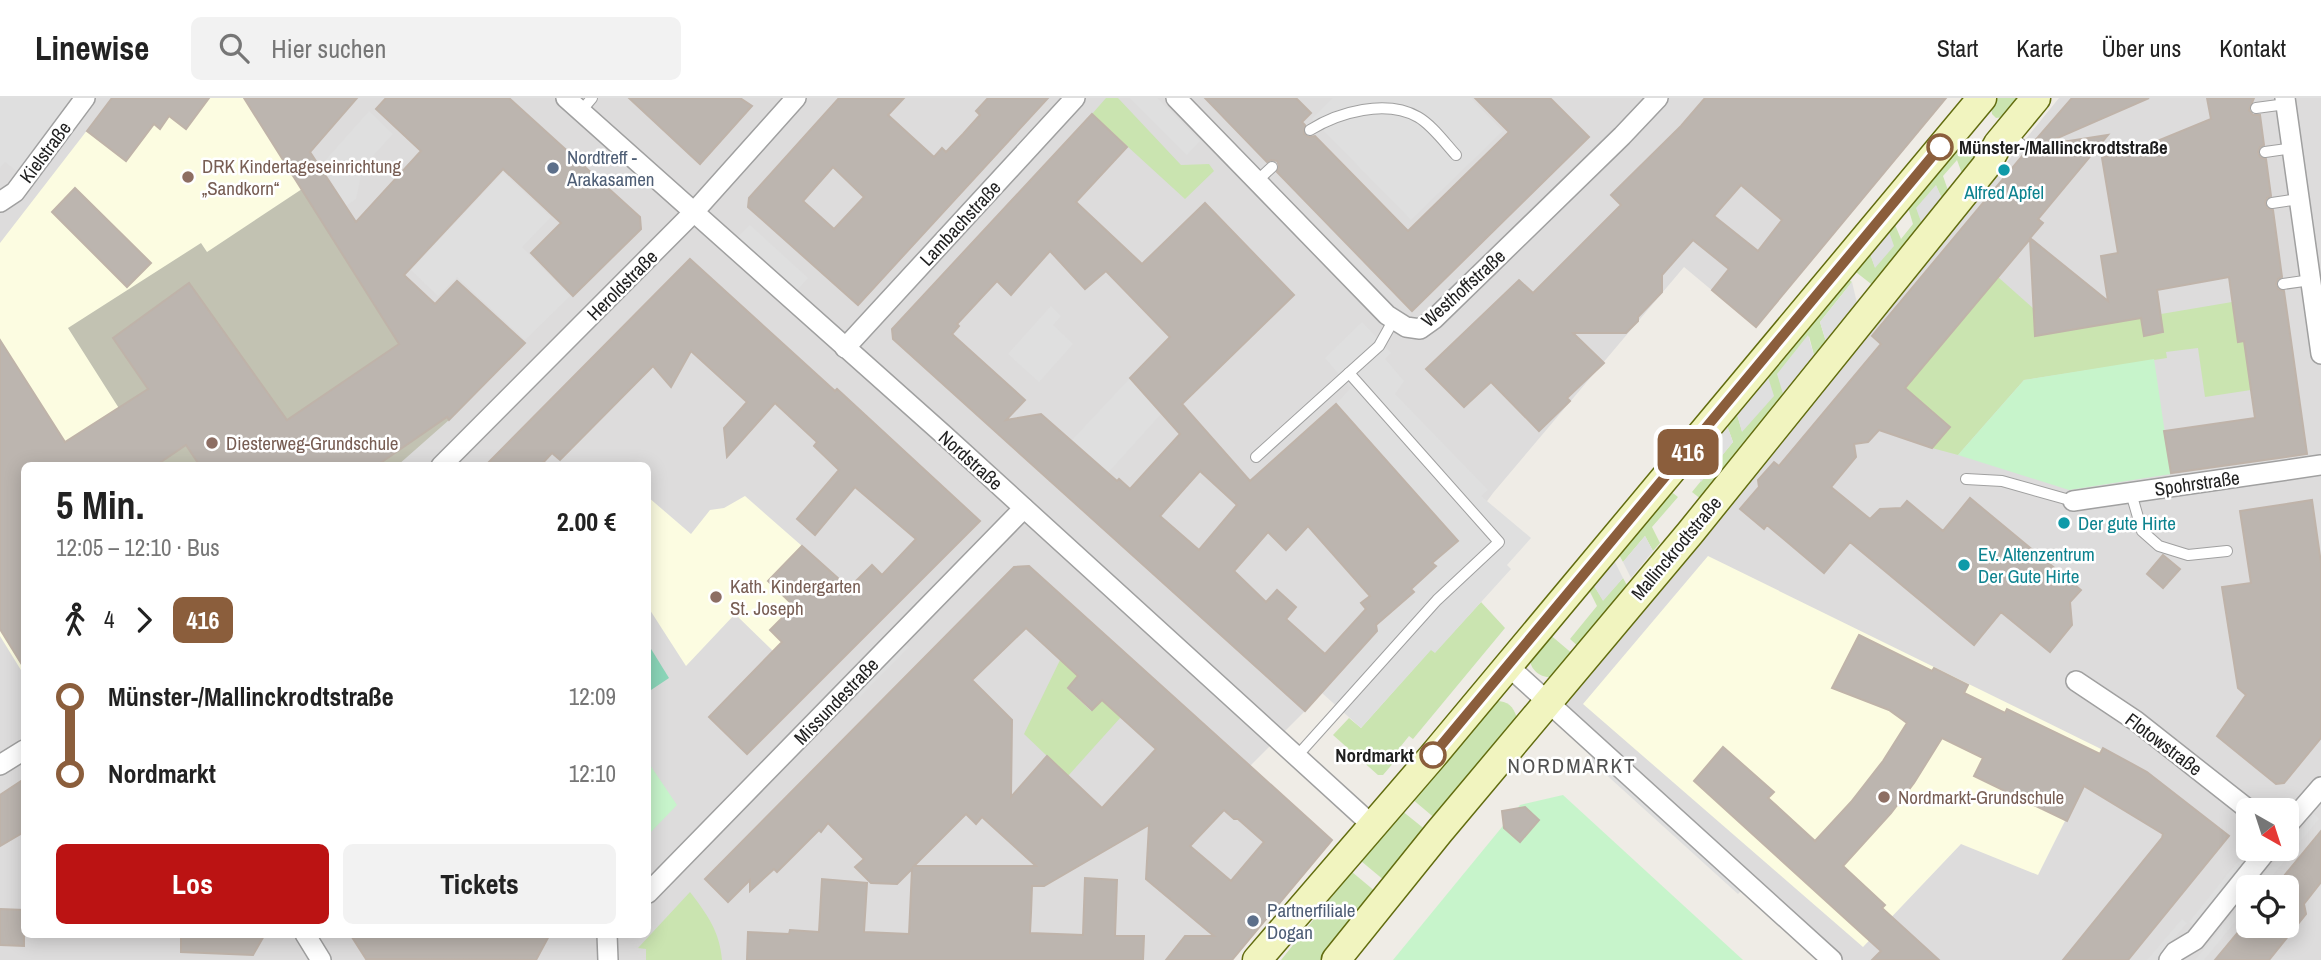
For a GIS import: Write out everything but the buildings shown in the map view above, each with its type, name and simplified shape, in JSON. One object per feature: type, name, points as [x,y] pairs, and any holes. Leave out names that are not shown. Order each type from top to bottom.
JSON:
[{"type":"main road","name":"Mallinckrodtstraße","points":[[1336,960],[1438,832],[1548,701],[1647,573],[1676,543],[1986,166],[2011,142],[2036,98]]},
{"type":"main road","points":[[1257,960],[1507,665],[1596,569],[1974,108],[2011,142]]},
{"type":"street","name":"Kielstraße","points":[[0,202],[15,192],[85,98]]},
{"type":"street","name":"Heroldstraße","points":[[445,462],[693,213],[796,98]]},
{"type":"street","name":"Lambachstraße","points":[[845,348],[1075,98]]},
{"type":"street","name":"Westhoffstraße","points":[[1176,98],[1394,321],[1406,327],[1420,329],[1434,319],[1658,98]]},
{"type":"street","points":[[2285,101],[2320,341]]},
{"type":"street","name":"Nordstraße","points":[[580,102],[693,213],[1024,508],[1373,826]]},
{"type":"street","name":"Spohrstraße","points":[[2073,501],[2131,493],[2179,479],[2258,468],[2321,466]]},
{"type":"street","name":"Missundestraße","points":[[651,890],[1024,508]]},
{"type":"street","points":[[1507,665],[1832,960]]},
{"type":"street","name":"Flotowstraße","points":[[2076,681],[2136,721],[2236,800]]},
{"type":"street","points":[[0,765],[21,752]]},
{"type":"street","points":[[2300,810],[2321,787]]},
{"type":"street","points":[[2169,960],[2175,952],[2195,940],[2258,861]]},
{"type":"street","points":[[307,938],[321,960]]},
{"type":"street","points":[[607,938],[608,960]]},
{"type":"lane","points":[[2256,108],[2285,101]]},
{"type":"lane","points":[[1310,130],[1326,120],[1365,110],[1399,109],[1420,118],[1457,155]]},
{"type":"lane","points":[[2265,152],[2292,148]]},
{"type":"lane","points":[[1257,181],[1272,167]]},
{"type":"lane","points":[[2272,203],[2299,200]]},
{"type":"lane","points":[[2283,284],[2311,280]]},
{"type":"lane","points":[[1256,457],[1379,346],[1394,321]]},
{"type":"lane","points":[[1297,756],[1437,600],[1499,542],[1349,373]]},
{"type":"lane","points":[[1966,479],[2002,481],[2073,501]]},
{"type":"lane","points":[[2131,493],[2142,531],[2159,546],[2188,555],[2227,551]]},
{"type":"shaded area","points":[[0,98],[1946,98],[1756,327],[1684,267],[1493,493],[1458,541],[1436,566],[1411,588],[1414,592],[1387,616],[1377,631],[1305,711],[1250,766],[1332,840],[1232,960],[0,960]]},
{"type":"shaded area","points":[[0,98],[76,98],[19,173],[5,162],[0,168]]},
{"type":"shaded area","name":"Diesterweg-Grundschule","points":[[112,98],[244,98],[337,242],[397,462],[21,462],[21,670],[0,636],[0,243]]},
{"type":"shaded area","points":[[1130,98],[1157,98],[1200,141],[1187,155]]},
{"type":"shaded area","points":[[1333,98],[1471,98],[1503,131],[1411,220],[1312,119]]},
{"type":"shaded area","points":[[2059,98],[2321,98],[2321,960],[1837,960],[1563,707]]},
{"type":"shaded area","points":[[369,111],[393,134],[363,167],[356,199],[346,206],[321,165]]},
{"type":"shaded area","points":[[503,172],[551,217],[522,247],[570,296],[525,340],[457,277],[438,296],[411,270]]},
{"type":"shaded area","points":[[1936,185],[1944,203],[1923,227],[1916,208]]},
{"type":"shaded area","name":"Diesterweg-Grundschule","points":[[302,189],[449,420],[401,462],[153,462],[68,328],[201,243],[207,252]]},
{"type":"shaded area","points":[[750,225],[808,278],[797,290],[738,237]]},
{"type":"shaded area","points":[[1887,226],[1894,246],[1875,268],[1868,248]]},
{"type":"shaded area","points":[[1852,282],[1858,307],[1827,345],[1820,322]]},
{"type":"shaded area","points":[[1051,306],[1061,316],[1053,325],[1073,344],[1039,382],[1008,354]]},
{"type":"shaded area","points":[[1362,322],[1391,353],[1385,359],[1404,381],[1395,394],[1488,490],[1481,496],[1531,538],[1507,565],[1511,569],[1435,653],[1431,650],[1361,728],[1322,693],[1377,631],[1375,620],[1387,616],[1413,593],[1411,589],[1435,567],[1432,563],[1457,541],[1336,404],[1351,388],[1325,358]]},
{"type":"shaded area","points":[[1808,335],[1815,359],[1784,397],[1777,374]]},
{"type":"shaded area","points":[[1767,374],[1774,396],[1742,432],[1736,411]]},
{"type":"shaded area","points":[[1130,378],[1162,413],[1107,474],[1071,441]]},
{"type":"shaded area","points":[[1726,423],[1733,442],[1701,482],[1692,462]]},
{"type":"shaded area","name":"Kath. Kindergarten St. Joseph","points":[[745,496],[802,546],[769,581],[846,655],[812,689],[735,614],[686,666],[651,612],[651,500],[691,534],[710,510],[724,508]]},
{"type":"shaded area","points":[[1645,536],[1653,551],[1631,578],[1623,562]]},
{"type":"shaded area","name":"Nordmarkt-Grundschule","points":[[1708,556],[2101,749],[2038,875],[1961,844],[1863,947],[1583,704]]},
{"type":"shaded area","points":[[1614,560],[1623,578],[1603,601],[1593,584]]},
{"type":"shaded area","points":[[903,642],[909,647],[860,697],[855,691]]},
{"type":"shaded area","points":[[1596,754],[1744,888],[1738,894],[1590,760]]},
{"type":"shaded area","points":[[2314,814],[2319,819],[2300,842],[2300,831]]},
{"type":"shaded area","points":[[2238,861],[2246,865],[2195,927],[2189,922]]},
{"type":"shaded area","points":[[2275,861],[2284,861],[2273,875],[2264,875]]},
{"type":"shaded area","points":[[2236,910],[2236,921],[2204,960],[2195,960]]},
{"type":"shaded area","points":[[2182,919],[2187,923],[2156,960],[2147,960]]},
{"type":"green space","points":[[1106,98],[1118,98],[1181,165],[1209,164],[1214,171],[1185,199],[1092,114]]},
{"type":"green space","points":[[1998,98],[2020,98],[2004,117],[1996,118],[1992,114],[1991,106]]},
{"type":"green space","points":[[1969,139],[1981,147],[1964,179],[1957,160],[1943,176],[1950,196],[1944,203],[1936,186],[1923,227],[1875,287],[1852,269],[1868,248],[1875,267],[1887,226],[1893,220],[1901,239],[1913,224],[1907,204],[1964,140]]},
{"type":"green space","points":[[1846,277],[1852,282],[1820,322],[1827,345],[1815,359],[1809,336],[1784,397],[1702,500],[1692,492],[1733,442],[1726,423],[1736,411],[1742,431],[1767,374]]},
{"type":"green space","points":[[1998,277],[2034,309],[2036,336],[2141,318],[2144,335],[2163,333],[2161,314],[2232,302],[2238,341],[2244,341],[2251,390],[2205,397],[2198,348],[2166,352],[2167,358],[2024,380],[1958,455],[1932,448],[1950,426],[1903,391]]},
{"type":"green space","points":[[2154,359],[2171,474],[2069,490],[1958,455],[2024,380]]},
{"type":"green space","points":[[1669,490],[1678,497],[1652,527],[1660,543],[1653,551],[1645,536],[1623,562],[1617,551]]},
{"type":"green space","points":[[1623,578],[1629,589],[1580,648],[1570,639],[1597,606],[1589,590],[1593,584],[1603,600]]},
{"type":"green space","points":[[1481,602],[1505,628],[1413,739],[1409,736],[1397,751],[1401,754],[1383,775],[1378,775],[1333,735],[1349,718],[1361,728],[1431,649],[1435,652]]},
{"type":"green space","points":[[1548,633],[1574,655],[1554,676],[1545,677],[1537,673],[1530,661]]},
{"type":"green space","points":[[651,649],[669,678],[651,690]]},
{"type":"green space","points":[[1063,654],[1085,673],[1068,689],[1091,711],[1102,700],[1121,717],[1068,776],[1024,734]]},
{"type":"green space","points":[[1496,701],[1510,705],[1517,718],[1437,820],[1411,798]]},
{"type":"green space","points":[[651,766],[677,805],[651,832]]},
{"type":"green space","name":"Nordmarkt","points":[[1563,795],[1743,960],[1393,960],[1520,805]]},
{"type":"green space","points":[[1401,810],[1427,831],[1385,881],[1361,861]]},
{"type":"green space","points":[[1352,872],[1376,892],[1321,960],[1281,960]]},
{"type":"green space","points":[[690,892],[712,924],[719,941],[722,960],[646,960],[646,949],[638,948],[647,938],[651,938],[651,934]]},
{"type":"bus line","name":"416","points":[[1433,755],[1940,147]]},
{"type":"place","name":"Münster-/Mallinckrodtstraße","points":[[1940,147]]},
{"type":"place","name":"Nordtreff - Arakasamen","points":[[553,168]]},
{"type":"place","name":"Alfred Apfel","points":[[2004,170]]},
{"type":"place","name":"DRK Kindertageseinrichtung „Sandkorn“","points":[[188,177]]},
{"type":"place","name":"Diesterweg-Grundschule","points":[[212,443]]},
{"type":"place","name":"Der gute Hirte","points":[[2064,523]]},
{"type":"place","name":"Ev. Altenzentrum Der Gute Hirte","points":[[1964,565]]},
{"type":"place","name":"Kath. Kindergarten St. Joseph","points":[[716,597]]},
{"type":"place","name":"Nordmarkt","points":[[1433,755]]},
{"type":"place","name":"Nordmarkt-Grundschule","points":[[1884,797]]},
{"type":"place","name":"Partnerfiliale Dogan","points":[[1253,921]]},
{"type":"district","name":"NORDMARKT","points":[[1572,766]]}]
